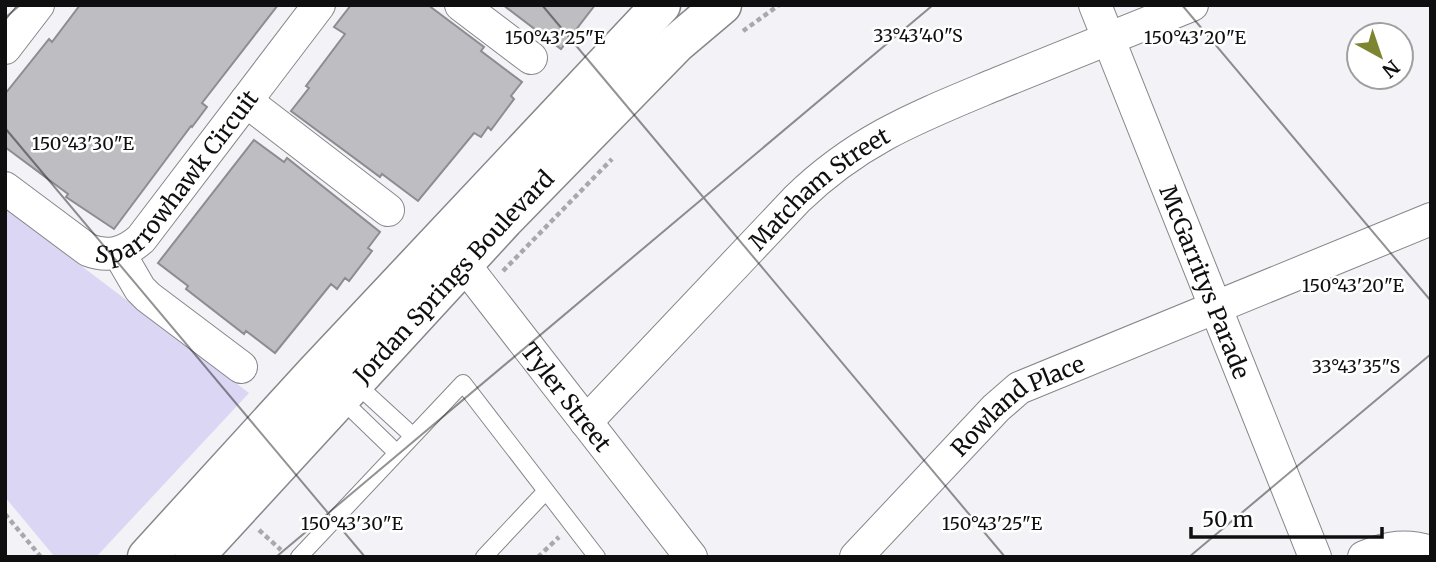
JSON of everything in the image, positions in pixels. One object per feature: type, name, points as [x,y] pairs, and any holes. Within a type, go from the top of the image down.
[{"type":"street","points":[[5,48],[38,5]]},
{"type":"street","name":"Sparrowhawk Circuit","points":[[5,188],[88,250],[103,255],[119,253],[134,246],[319,5]]},
{"type":"street","points":[[461,5],[531,58]]},
{"type":"street","name":"Jordan Springs Boulevard","points":[[467,260],[661,5]]},
{"type":"street","name":"McGarritys Parade","points":[[1095,5],[1315,557]]},
{"type":"street","name":"Matcham Street","points":[[586,422],[797,199],[845,157],[912,120],[1192,5]]},
{"type":"street","name":"Jordan Springs Boulevard","points":[[147,557],[337,376],[467,260],[677,43],[728,21]]},
{"type":"street","points":[[246,101],[388,209]]},
{"type":"street","name":"Rowland Place","points":[[856,557],[996,408],[1019,388],[1431,219]]},
{"type":"street","points":[[119,253],[140,289],[148,297],[241,368]]},
{"type":"street","name":"Tyler Street","points":[[467,260],[586,422],[691,557]]},
{"type":"street","name":"Jordan Springs Boulevard","points":[[194,557],[337,376]]},
{"type":"street","points":[[1364,557],[1392,547],[1405,546],[1431,552]]},
{"type":"lane","points":[[337,376],[413,436]]},
{"type":"lane","points":[[337,376],[397,453]]},
{"type":"lane","points":[[292,555],[397,453],[463,383],[597,557]]},
{"type":"lane","points":[[484,557],[545,492]]},
{"type":"path","points":[[728,21],[779,5]]},
{"type":"path","points":[[467,260],[511,266],[614,157]]},
{"type":"path","points":[[5,514],[41,557]]},
{"type":"path","points":[[261,531],[292,555]]},
{"type":"path","points":[[538,557],[563,534]]},
{"type":"shaded area","points":[[5,208],[249,393],[97,556],[54,556],[5,497]]},
{"type":"building","points":[[80,5],[278,5],[202,103],[207,107],[114,229],[66,197],[68,194],[5,147],[5,94],[49,39],[52,42]]},
{"type":"building","points":[[351,5],[428,5],[484,47],[481,51],[522,82],[511,96],[514,99],[491,130],[488,127],[481,137],[474,133],[418,201],[382,174],[380,177],[291,111],[345,34],[334,27]]},
{"type":"building","points":[[503,5],[595,5],[561,49]]},
{"type":"building","points":[[254,140],[284,162],[287,158],[380,232],[368,248],[372,251],[349,281],[345,278],[337,289],[331,284],[275,353],[246,331],[244,334],[186,289],[188,286],[158,263]]}]
